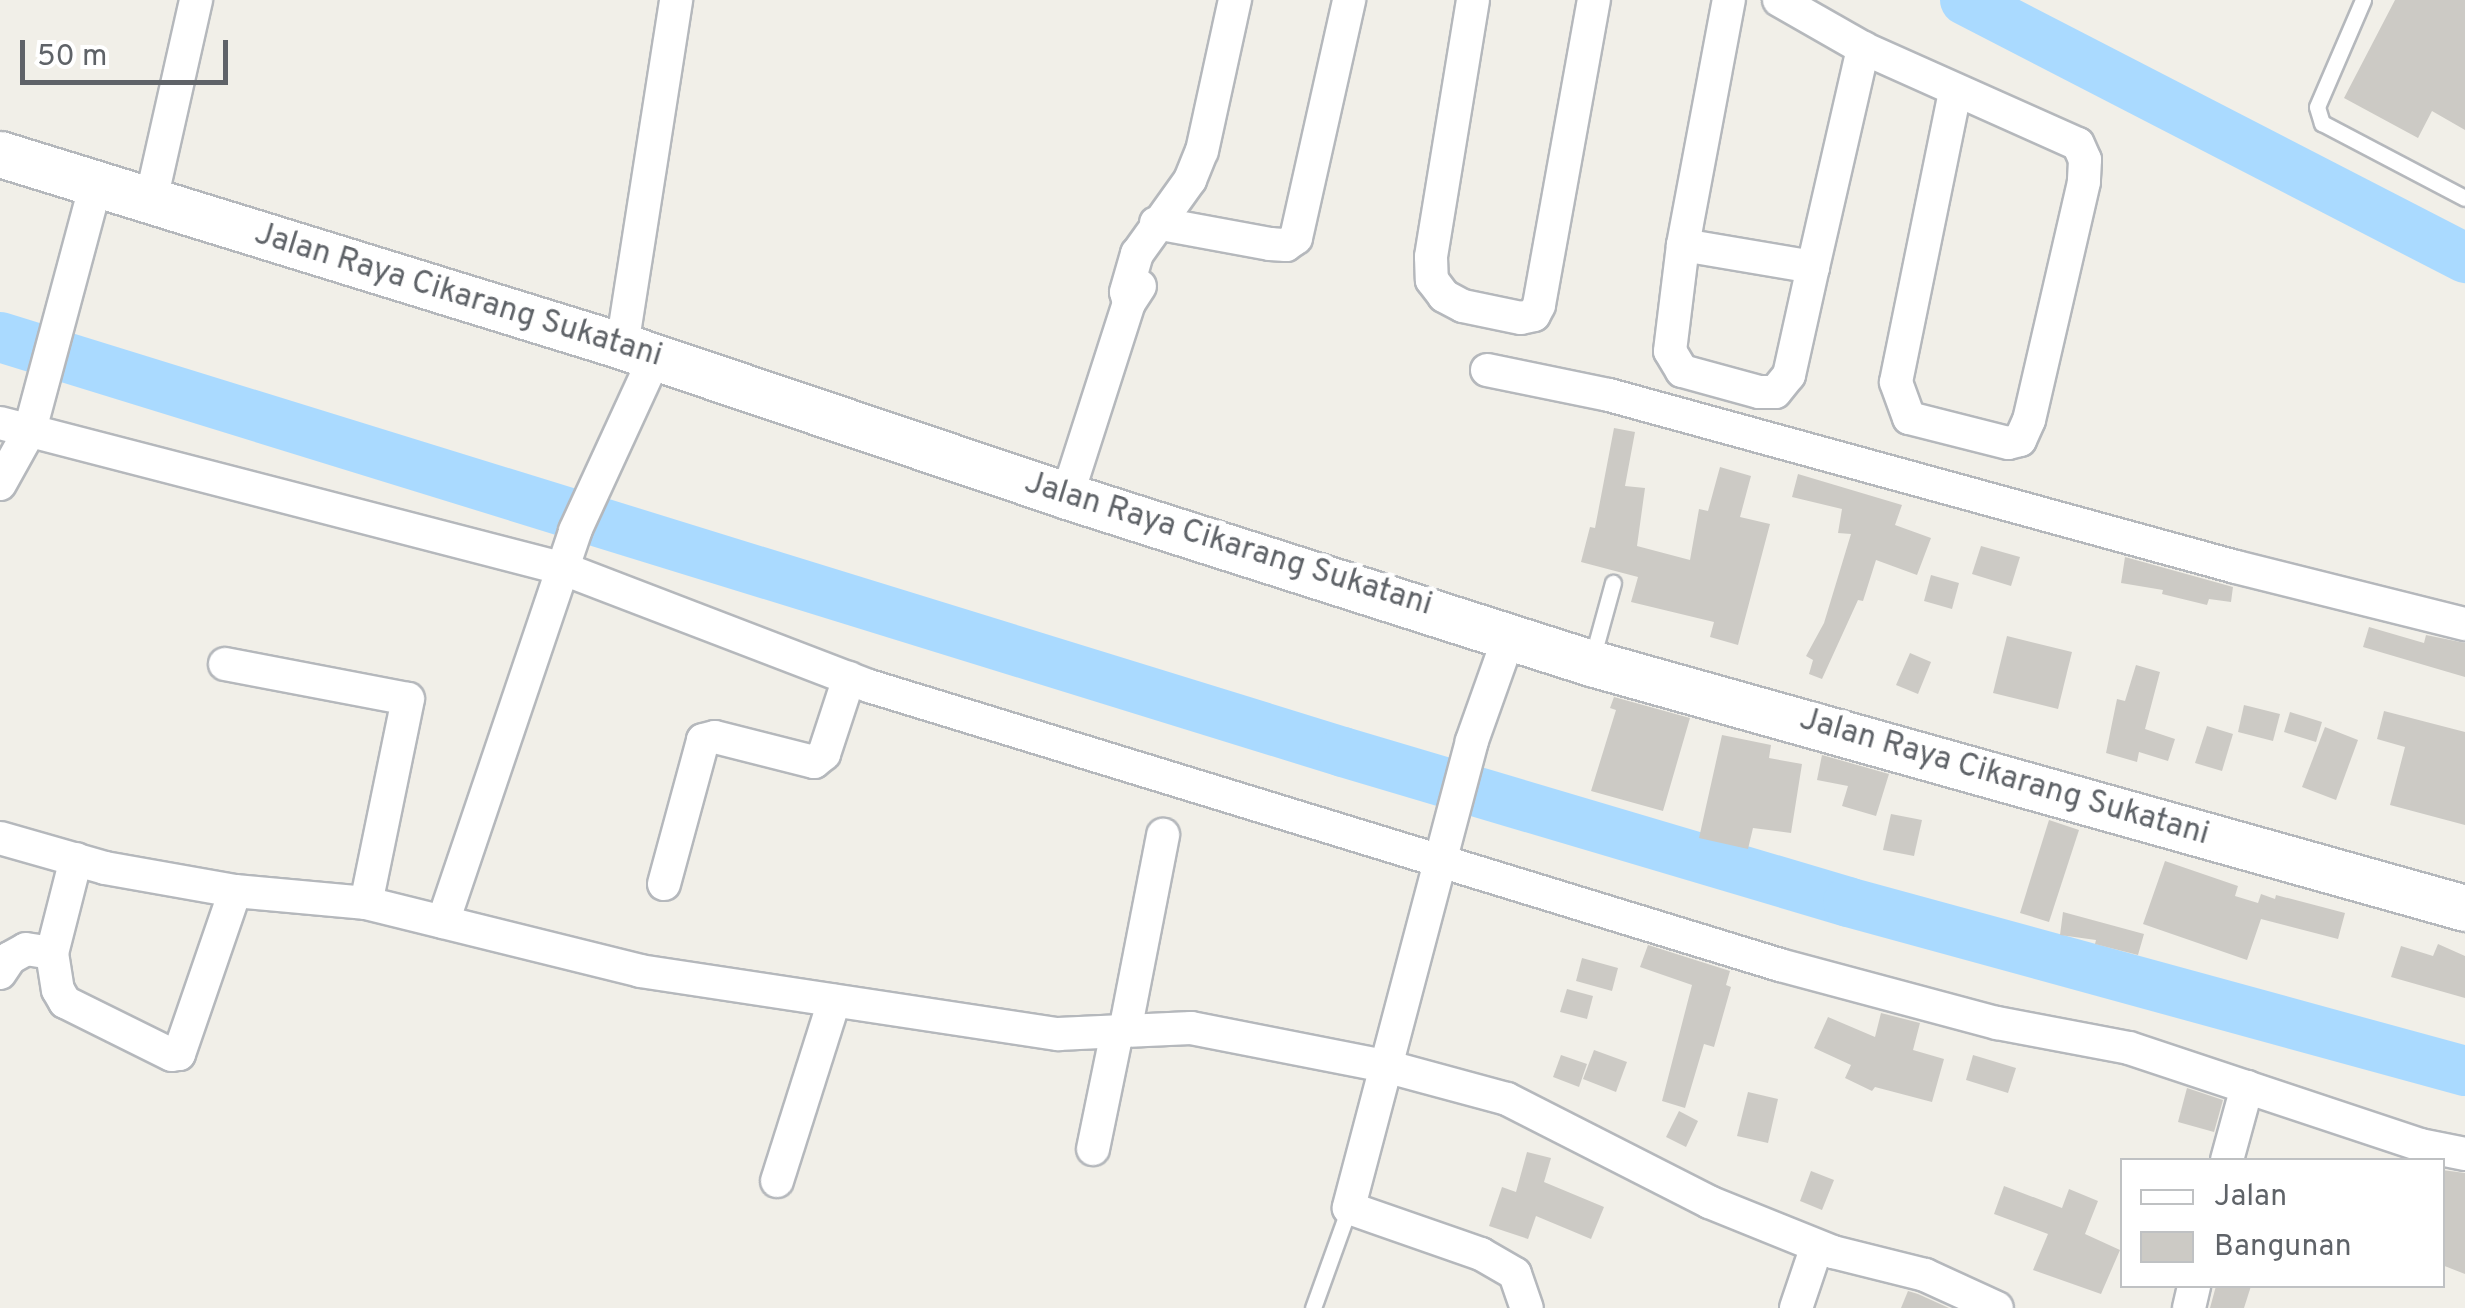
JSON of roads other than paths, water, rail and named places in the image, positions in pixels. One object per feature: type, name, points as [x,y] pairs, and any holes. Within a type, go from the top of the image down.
[{"type":"main road","name":"Jalan Raya Cikarang Sukatani","points":[[0,154],[638,351],[1068,496],[1591,663],[2465,908]]},
{"type":"street","points":[[152,200],[196,0]]},
{"type":"street","points":[[443,922],[576,531],[604,470],[638,351],[676,0]]},
{"type":"street","points":[[1068,496],[1129,303],[1126,292],[1130,273],[1151,233],[1190,180],[1202,152],[1235,0]]},
{"type":"street","points":[[1151,233],[1286,245],[1296,238],[1349,0]]},
{"type":"street","points":[[1473,0],[1431,257],[1432,280],[1444,296],[1463,306],[1521,318],[1534,315],[1539,305],[1594,0]]},
{"type":"street","points":[[1729,0],[1683,246],[1670,351],[1673,363],[1682,371],[1758,392],[1775,392],[1789,375],[1863,48]]},
{"type":"street","points":[[1779,0],[1863,48],[2078,144],[2085,160],[2029,420],[2020,440],[2008,443],[1909,418],[1896,382],[1955,92]]},
{"type":"street","points":[[0,484],[15,426],[40,390],[96,183]]},
{"type":"street","points":[[1683,246],[1813,266]]},
{"type":"street","points":[[1487,370],[1608,395],[2236,566],[2465,624]]},
{"type":"street","points":[[15,426],[564,569],[849,678],[1780,965],[1997,1023],[2130,1048],[2420,1145],[2465,1154]]},
{"type":"street","points":[[1510,634],[1472,741],[1349,1208],[1481,1254],[1515,1274],[1527,1308]]},
{"type":"street","points":[[225,664],[408,699],[366,903]]},
{"type":"street","points":[[664,884],[704,740],[714,737],[814,762],[824,754],[849,678]]},
{"type":"street","points":[[1093,1149],[1163,835]]},
{"type":"street","points":[[0,838],[76,860],[235,892],[366,903],[640,971],[1058,1034],[1191,1028],[1385,1066],[1507,1099],[1709,1202],[1817,1246],[1925,1275],[1997,1308]]},
{"type":"street","points":[[76,860],[52,953],[58,990],[65,1002],[148,1048],[179,1054],[235,892]]},
{"type":"street","points":[[0,973],[10,958],[26,949],[52,953]]},
{"type":"street","points":[[777,1181],[834,1000]]},
{"type":"street","points":[[2228,1158],[2247,1087]]},
{"type":"street","points":[[1796,1308],[1817,1246]]},
{"type":"lane","points":[[2363,0],[2317,107],[2322,122],[2370,152],[2465,198]]},
{"type":"lane","points":[[1591,663],[1613,583]]},
{"type":"lane","points":[[1313,1308],[1349,1208]]},
{"type":"waterway","points":[[1965,0],[2465,258]]},
{"type":"waterway","points":[[0,337],[1343,752],[1848,902],[2465,1071]]}]
